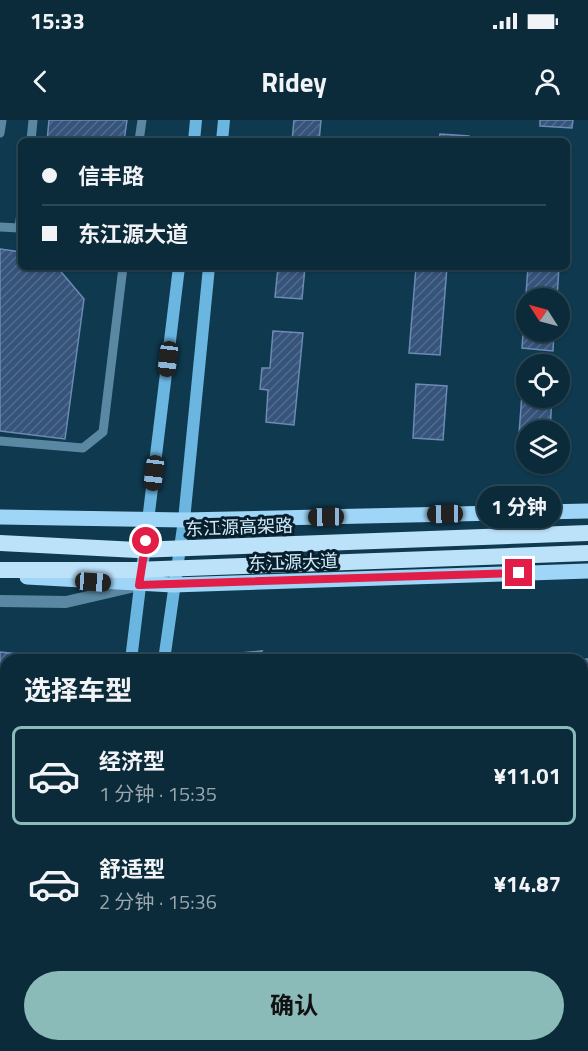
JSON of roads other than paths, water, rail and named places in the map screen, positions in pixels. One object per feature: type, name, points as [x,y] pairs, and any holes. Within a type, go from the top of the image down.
[{"type":"highway","name":"东江源高架路","points":[[0,543],[137,550],[588,533]]},
{"type":"highway","points":[[0,570],[134,570],[588,553]]},
{"type":"main road","points":[[194,138],[196,120]]},
{"type":"main road","points":[[222,138],[224,120]]},
{"type":"main road","points":[[131,654],[179,270]]},
{"type":"main road","points":[[166,654],[184,520],[209,270]]},
{"type":"main road","points":[[0,518],[184,520],[588,511]]},
{"type":"main road","name":"东江源大道","points":[[0,575],[139,585],[174,585],[588,571]]},
{"type":"street","points":[[0,601],[66,602],[139,585]]},
{"type":"lane","points":[[0,133],[2,120]]},
{"type":"lane","points":[[31,138],[33,120]]},
{"type":"lane","points":[[139,138],[141,120]]},
{"type":"lane","points":[[0,226],[18,228]]},
{"type":"lane","points":[[0,441],[83,448],[103,432],[123,270]]}]
